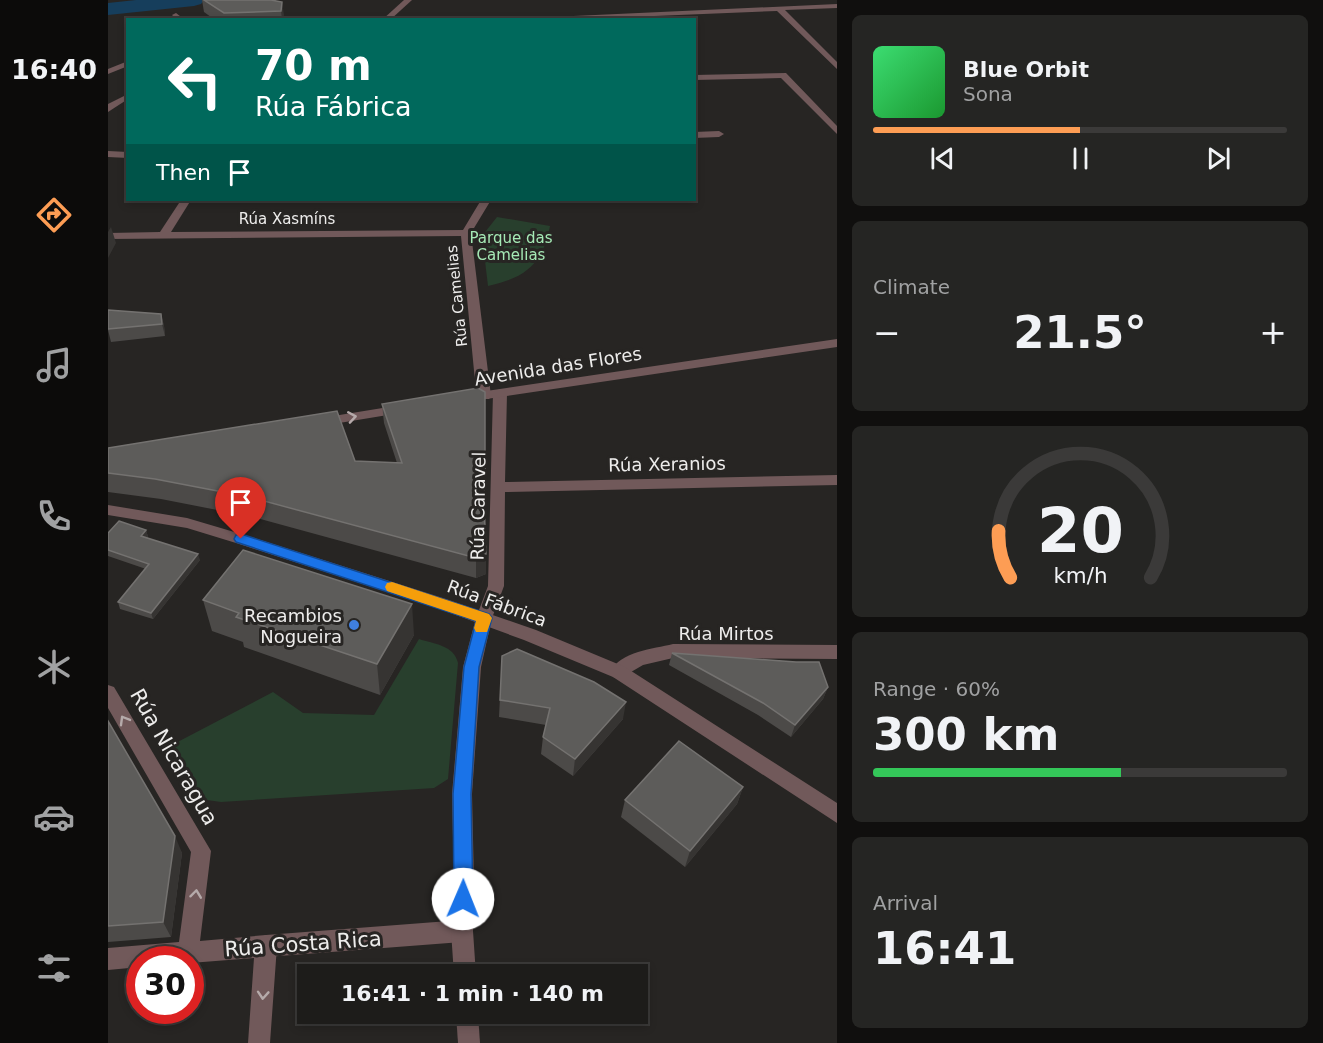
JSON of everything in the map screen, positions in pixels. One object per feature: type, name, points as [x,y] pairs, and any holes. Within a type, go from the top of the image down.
[{"type":"street","points":[[387,18],[408,0]]},
{"type":"street","points":[[766,0],[837,67]]},
{"type":"street","points":[[542,18],[776,9],[836,3]]},
{"type":"street","points":[[108,72],[126,64]]},
{"type":"street","points":[[696,78],[783,75],[837,131]]},
{"type":"street","points":[[108,110],[114,102],[126,97]]},
{"type":"street","points":[[696,135],[719,134]]},
{"type":"street","points":[[108,154],[126,155]]},
{"type":"street","points":[[164,235],[185,201]]},
{"type":"street","name":"Rúa Camelias","points":[[485,201],[466,233],[481,381],[492,394]]},
{"type":"street","name":"Rúa Xasmíns","points":[[108,236],[466,233]]},
{"type":"street","name":"Avenida das Flores","points":[[449,401],[664,367],[837,344]]},
{"type":"street","name":"Rúa Caravel","points":[[464,964],[462,931],[464,882],[462,794],[471,667],[484,618],[496,586],[498,487],[492,394]]},
{"type":"street","points":[[312,424],[415,407]]},
{"type":"street","name":"Rúa Xeranios","points":[[498,487],[837,480]]},
{"type":"street","name":"Rúa Fábrica","points":[[108,510],[187,523],[484,618],[619,672],[837,814]]},
{"type":"street","name":"Rúa Mirtos","points":[[619,672],[638,659],[673,651],[837,652]]},
{"type":"street","name":"Rúa Nicaragua","points":[[108,692],[201,850],[189,946]]},
{"type":"street","name":"Rúa Costa Rica","points":[[204,951],[462,931]]},
{"type":"street","points":[[259,1043],[266,946]]},
{"type":"street","name":"Rúa Costa Rica","points":[[108,959],[126,957]]},
{"type":"street","points":[[468,1024],[469,1043]]},
{"type":"green space","name":"Parque das Camelias","points":[[497,217],[550,226],[543,250],[530,267],[512,279],[488,286],[482,236]]},
{"type":"green space","points":[[419,639],[448,649],[456,657],[458,663],[448,779],[434,788],[221,802],[207,800],[199,794],[168,747],[273,692],[303,713],[374,715]]},
{"type":"building","points":[[204,0],[282,2],[281,11],[224,13]]},
{"type":"building","points":[[108,310],[161,314],[162,324],[108,329]]},
{"type":"building","points":[[478,388],[485,392],[485,474],[483,474],[486,554],[476,558],[249,497],[155,479],[108,473],[108,448],[337,411],[355,461],[402,463],[382,404]]},
{"type":"building","points":[[119,521],[146,530],[141,536],[198,554],[151,613],[118,602],[149,564],[108,550],[108,533]]},
{"type":"building","points":[[243,550],[412,604],[377,664],[236,617],[239,613],[203,600]]},
{"type":"building","points":[[517,649],[594,682],[626,702],[575,759],[543,737],[550,708],[500,700],[502,656]]},
{"type":"building","points":[[672,653],[819,662],[828,687],[795,725],[763,703]]},
{"type":"building","points":[[108,721],[175,836],[163,922],[108,926]]},
{"type":"building","points":[[679,741],[743,787],[690,851],[625,800]]},
{"type":"waterway","points":[[108,9],[194,0]]},
{"type":"slow traffic","points":[[392,587],[484,618],[481,628]]},
{"type":"place","name":"Recambios Nogueira","points":[[354,625]]},
{"type":"route","points":[[241,539],[484,618],[471,667],[462,794],[463,899]]}]
